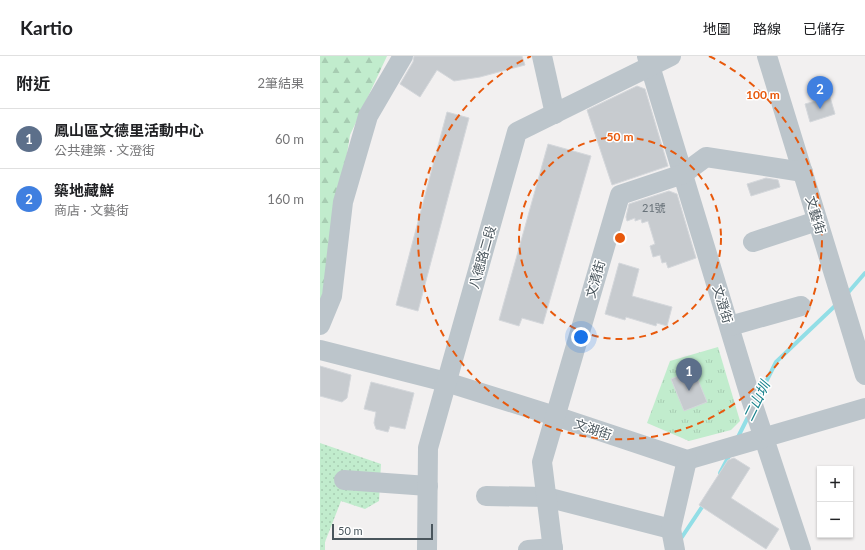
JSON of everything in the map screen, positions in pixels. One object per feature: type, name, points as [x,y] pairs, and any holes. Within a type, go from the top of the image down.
[{"type":"street","points":[[320,325],[332,296],[343,202],[368,116],[403,56]]},
{"type":"street","points":[[542,56],[555,114]]},
{"type":"street","name":"八德路二段","points":[[428,550],[428,448],[517,132],[555,114],[649,61],[671,56]]},
{"type":"street","name":"文藝街","points":[[767,56],[865,374]]},
{"type":"street","name":"文澄街","points":[[649,61],[754,406],[801,550]]},
{"type":"street","name":"文清街","points":[[553,549],[542,462],[620,195],[683,174],[706,157],[803,172]]},
{"type":"street","points":[[752,242],[817,221]]},
{"type":"street","points":[[730,326],[801,306]]},
{"type":"street","name":"文湖街","points":[[320,350],[446,382],[555,416],[687,460]]},
{"type":"street","points":[[486,496],[546,498],[673,540],[687,460],[865,408]]},
{"type":"street","points":[[344,480],[428,486]]},
{"type":"street","points":[[528,550],[553,549]]},
{"type":"green space","points":[[320,56],[387,56],[350,135],[324,296],[320,309]]},
{"type":"green space","points":[[718,347],[740,421],[731,430],[689,441],[647,423],[670,361]]},
{"type":"green space","points":[[320,443],[381,464],[379,501],[365,509],[341,501],[325,542],[325,550],[320,550]]},
{"type":"building","points":[[414,56],[522,56],[525,65],[480,77],[454,81],[437,70],[420,97],[400,84],[413,62]]},
{"type":"building","points":[[637,86],[645,89],[668,166],[612,185],[587,110]]},
{"type":"building","points":[[830,97],[835,114],[810,122],[805,104]]},
{"type":"building","points":[[447,112],[469,118],[418,311],[396,305]]},
{"type":"building","points":[[548,144],[591,156],[543,324],[522,318],[519,326],[499,320]]},
{"type":"building","points":[[766,178],[778,180],[780,187],[751,196],[747,184]]},
{"type":"building","points":[[669,191],[677,194],[696,258],[668,268],[666,262],[662,263],[660,255],[653,257],[650,246],[655,244],[648,221],[642,223],[641,219],[635,221],[635,218],[627,221],[626,217],[629,204]]},
{"type":"building","points":[[619,263],[639,269],[632,296],[672,307],[667,326],[657,323],[656,326],[626,317],[625,320],[605,314]]},
{"type":"building","points":[[320,366],[351,375],[347,398],[342,402],[320,396]]},
{"type":"building","points":[[694,370],[707,402],[684,411],[671,379]]},
{"type":"building","points":[[371,382],[414,393],[405,429],[390,426],[388,432],[376,429],[374,423],[376,412],[364,409]]},
{"type":"building","points":[[734,458],[750,468],[731,498],[779,529],[766,549],[699,505],[728,460]]},
{"type":"waterway","name":"二山圳","points":[[846,295],[865,273]]},
{"type":"waterway","name":"二山圳","points":[[758,398],[776,362],[837,304]]},
{"type":"waterway","name":"二山圳","points":[[737,439],[749,415]]},
{"type":"waterway","name":"二山圳","points":[[720,473],[730,454]]},
{"type":"waterway","name":"二山圳","points":[[680,540],[704,504]]},
{"type":"place","name":"築地藏鮮","points":[[820,109]]},
{"type":"place","name":"鳳山區文德里活動中心","points":[[689,391]]}]
